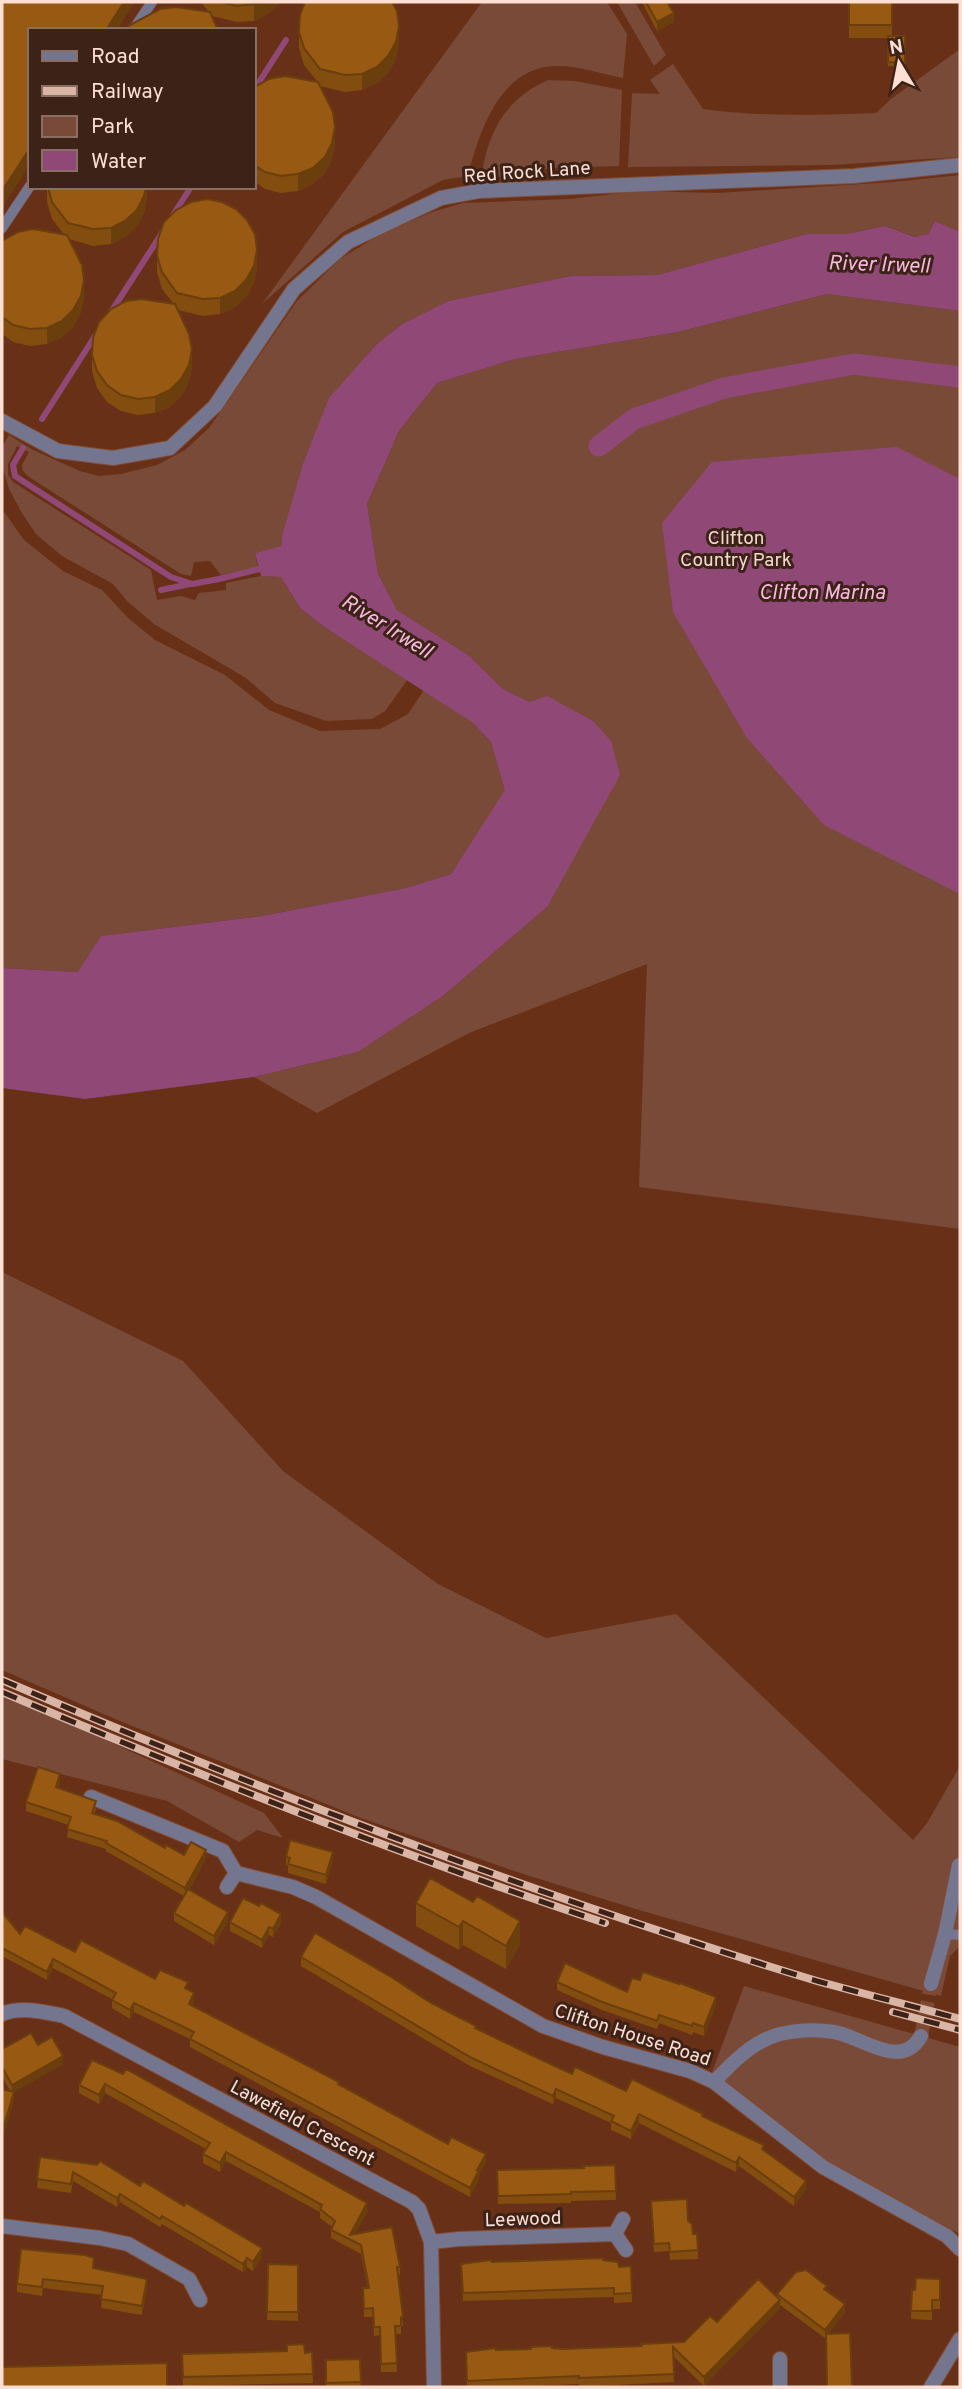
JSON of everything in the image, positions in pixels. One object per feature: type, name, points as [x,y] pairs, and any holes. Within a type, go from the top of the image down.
[{"type":"street","name":"Red Rock Lane","points":[[2,421],[58,451],[113,458],[170,448],[215,406],[294,289],[348,242],[441,198],[479,191],[854,176],[960,165]]},
{"type":"street","points":[[91,1797],[223,1851],[236,1873],[227,1887]]},
{"type":"street","points":[[931,1984],[953,1935],[959,1865]]},
{"type":"street","name":"Clifton House Road","points":[[236,1873],[316,1897],[543,2026],[603,2047],[690,2071],[715,2082],[823,2167],[947,2236],[960,2249]]},
{"type":"street","name":"Lawefield Crescent","points":[[2,2014],[12,2010],[39,2011],[64,2016],[412,2202],[419,2209],[432,2242],[434,2387]]},
{"type":"street","points":[[715,2082],[753,2046],[778,2035],[807,2030],[832,2031],[893,2053],[906,2051],[916,2045],[921,2036]]},
{"type":"street","points":[[623,2219],[615,2234],[626,2250]]},
{"type":"street","points":[[2,2226],[128,2244],[189,2279],[200,2300]]},
{"type":"street","name":"Leewood","points":[[432,2242],[615,2234]]},
{"type":"street","points":[[931,2387],[960,2339]]},
{"type":"street","points":[[780,2359],[780,2387]]},
{"type":"lane","points":[[134,28],[152,2]]},
{"type":"lane","points":[[2,228],[28,189]]},
{"type":"green space","points":[[482,2],[607,2],[627,34],[623,78],[566,66],[538,69],[521,76],[507,89],[486,121],[468,176],[443,180],[343,232],[262,304]]},
{"type":"green space","points":[[617,2],[635,2],[666,55],[654,66]]},
{"type":"green space","points":[[960,49],[960,157],[831,165],[628,167],[632,93],[660,94],[650,80],[673,64],[703,109],[811,115],[876,113]]},
{"type":"green space","points":[[548,80],[575,81],[622,90],[619,166],[551,168],[494,178],[482,174],[489,144],[502,118],[521,96]]},
{"type":"green space","points":[[960,175],[960,232],[935,221],[928,234],[916,237],[885,226],[846,234],[807,234],[657,275],[571,276],[448,301],[402,324],[377,344],[357,368],[282,536],[282,547],[255,553],[258,567],[221,575],[210,561],[194,562],[191,576],[181,574],[29,477],[23,471],[22,465],[29,452],[17,446],[8,464],[8,475],[13,482],[151,570],[157,600],[181,596],[195,600],[199,593],[226,590],[226,583],[261,576],[281,577],[300,608],[323,626],[408,679],[385,711],[372,719],[326,721],[275,703],[246,678],[154,624],[127,601],[113,584],[62,556],[36,534],[9,489],[2,466],[2,447],[9,435],[33,450],[80,471],[99,476],[121,474],[157,465],[185,450],[209,428],[297,301],[340,259],[381,234],[432,212],[463,203],[570,199],[640,191],[718,193]]},
{"type":"green space","name":"Clifton Country Park","points":[[827,294],[960,311],[960,1229],[639,1187],[647,964],[469,1033],[317,1113],[254,1077],[358,1052],[443,996],[547,907],[530,702],[503,689],[468,655],[397,610],[378,574],[367,504],[399,431],[437,383],[515,359],[678,332]]},
{"type":"green space","points":[[2,509],[24,540],[63,571],[102,590],[128,618],[155,640],[225,675],[269,710],[320,731],[380,729],[408,714],[424,690],[473,723],[491,742],[506,790],[451,874],[406,888],[262,916],[101,936],[79,972],[2,968]]},
{"type":"green space","points":[[2,1272],[183,1361],[283,1471],[438,1584],[546,1638],[676,1614],[913,1840],[927,1823],[960,1766],[960,1946],[950,1956],[941,1996],[639,1910],[517,1872],[361,1818],[120,1721],[2,1670]]},
{"type":"green space","points":[[2,1692],[264,1813],[283,1838],[257,1830],[239,1842],[167,1801],[2,1759]]},
{"type":"green space","points":[[744,1986],[960,2047],[960,2234],[818,2158],[711,2075]]},
{"type":"water","name":"River Irwell","points":[[935,221],[960,232],[960,311],[827,294],[678,332],[515,359],[437,383],[399,431],[367,504],[378,574],[397,610],[468,655],[503,689],[530,702],[547,696],[593,721],[611,741],[620,775],[547,907],[443,996],[358,1052],[254,1077],[85,1099],[2,1088],[2,968],[78,972],[101,936],[262,916],[406,888],[451,874],[505,790],[491,742],[473,723],[323,626],[300,608],[281,577],[261,576],[255,553],[282,546],[282,536],[303,464],[329,398],[377,344],[402,324],[448,301],[571,276],[657,275],[807,234],[846,234],[885,226],[915,237],[928,234]]},
{"type":"water","name":"Clifton Marina","points":[[897,447],[960,479],[960,894],[824,825],[747,738],[673,612],[662,523],[712,462]]},
{"type":"building","points":[[2,2],[124,2],[107,28],[28,28],[28,151],[2,191]]},
{"type":"building","points":[[220,2],[259,2],[237,6]]},
{"type":"building","points":[[305,2],[392,2],[397,11],[399,26],[396,42],[388,56],[377,67],[362,74],[345,75],[320,69],[304,48],[299,32],[300,15]]},
{"type":"building","points":[[646,2],[667,2],[674,13],[657,22]]},
{"type":"building","points":[[849,2],[892,2],[892,25],[849,25]]},
{"type":"building","points":[[176,7],[210,12],[217,28],[128,28],[160,9]]},
{"type":"building","points":[[888,36],[905,36],[905,63],[888,62]]},
{"type":"building","points":[[285,76],[318,82],[333,112],[335,127],[332,143],[325,157],[313,168],[298,174],[281,176],[256,166],[256,86],[269,79]]},
{"type":"building","points":[[49,189],[146,189],[137,210],[125,221],[111,228],[93,229],[68,223],[52,202]]},
{"type":"building","points":[[207,199],[236,209],[247,220],[255,234],[257,250],[254,266],[246,280],[235,291],[220,298],[203,299],[177,293],[162,272],[157,256],[158,239],[164,222],[176,210],[191,202]]},
{"type":"building","points":[[33,229],[67,235],[82,265],[84,280],[81,296],[73,310],[62,321],[47,328],[30,329],[13,325],[2,317],[2,241],[18,232]]},
{"type":"building","points":[[141,299],[175,304],[189,334],[192,350],[189,365],[181,379],[170,390],[155,397],[138,399],[121,395],[107,385],[97,371],[92,355],[93,338],[99,322],[111,309],[126,301]]},
{"type":"building","points":[[38,1767],[60,1774],[56,1787],[96,1801],[92,1813],[117,1821],[165,1848],[166,1845],[184,1855],[191,1842],[206,1850],[185,1888],[106,1843],[107,1841],[67,1829],[71,1817],[26,1802]]},
{"type":"building","points":[[290,1840],[333,1852],[326,1875],[288,1864],[290,1858],[286,1857]]},
{"type":"building","points":[[430,1878],[473,1902],[477,1896],[520,1921],[506,1946],[463,1921],[459,1927],[416,1903]]},
{"type":"building","points":[[188,1889],[228,1912],[214,1936],[174,1913]]},
{"type":"building","points":[[243,1898],[259,1906],[261,1903],[281,1914],[273,1929],[269,1927],[262,1940],[230,1922]]},
{"type":"building","points":[[2,1912],[20,1934],[25,1926],[75,1952],[81,1940],[155,1979],[160,1970],[188,1982],[185,1988],[194,1993],[189,2004],[339,2082],[338,2084],[448,2144],[451,2137],[486,2154],[470,2188],[190,2039],[194,2032],[134,2003],[130,2010],[112,2000],[116,1993],[53,1959],[47,1972],[2,1948]]},
{"type":"building","points":[[315,1933],[431,2003],[476,2026],[475,2028],[529,2054],[572,2074],[575,2067],[626,2091],[632,2079],[703,2114],[702,2116],[764,2145],[762,2149],[806,2181],[794,2197],[739,2157],[736,2163],[639,2114],[631,2131],[611,2121],[614,2116],[556,2089],[553,2096],[470,2057],[301,1957]]},
{"type":"building","points":[[565,1963],[627,1992],[632,1978],[640,1980],[643,1972],[716,1997],[704,2027],[693,2023],[692,2026],[659,2015],[657,2021],[602,2002],[557,1982]]},
{"type":"building","points":[[31,2033],[38,2045],[52,2037],[63,2056],[12,2085],[2,2067],[2,2049]]},
{"type":"building","points":[[92,2060],[123,2074],[126,2069],[367,2203],[350,2235],[392,2227],[400,2267],[397,2267],[403,2317],[401,2326],[395,2326],[397,2363],[381,2364],[380,2327],[374,2327],[373,2308],[364,2309],[363,2288],[369,2288],[361,2245],[331,2230],[335,2221],[320,2209],[322,2205],[226,2152],[220,2163],[203,2154],[210,2143],[105,2084],[99,2095],[79,2085]]},
{"type":"building","points":[[2,2089],[14,2092],[2,2132]]},
{"type":"building","points":[[40,2157],[97,2165],[100,2161],[140,2186],[143,2181],[184,2206],[186,2203],[262,2248],[253,2262],[247,2258],[243,2264],[162,2216],[160,2219],[120,2194],[117,2198],[73,2172],[71,2184],[37,2179]]},
{"type":"building","points":[[615,2165],[616,2191],[498,2196],[497,2170]]},
{"type":"building","points":[[687,2199],[688,2221],[692,2224],[693,2234],[697,2234],[698,2250],[670,2252],[669,2243],[654,2244],[651,2201]]},
{"type":"building","points":[[21,2249],[85,2255],[94,2258],[93,2268],[147,2279],[142,2306],[101,2299],[103,2286],[43,2279],[42,2287],[17,2284]]},
{"type":"building","points":[[603,2258],[618,2262],[619,2267],[631,2266],[632,2293],[614,2294],[614,2288],[463,2293],[461,2264],[491,2260]]},
{"type":"building","points":[[268,2264],[298,2265],[298,2312],[267,2312]]},
{"type":"building","points":[[806,2270],[827,2286],[824,2289],[845,2304],[825,2330],[777,2294],[796,2272]]},
{"type":"building","points":[[916,2278],[940,2279],[940,2300],[932,2300],[932,2311],[911,2311],[912,2290],[915,2290]]},
{"type":"building","points":[[758,2279],[780,2300],[704,2377],[673,2347],[674,2374],[467,2381],[466,2352],[496,2348],[531,2349],[552,2346],[562,2349],[684,2342],[710,2316],[717,2322]]},
{"type":"building","points":[[850,2333],[852,2387],[827,2387],[826,2334]]},
{"type":"building","points":[[304,2344],[305,2353],[312,2352],[313,2374],[183,2377],[182,2354],[287,2351],[287,2345]]},
{"type":"building","points":[[360,2359],[361,2382],[326,2383],[326,2360]]},
{"type":"building","points":[[167,2363],[167,2387],[2,2387],[2,2367]]},
{"type":"waterway","points":[[256,87],[286,40]]},
{"type":"waterway","points":[[173,215],[190,189]]},
{"type":"waterway","points":[[111,312],[162,233]]},
{"type":"waterway","points":[[42,419],[95,336]]},
{"type":"waterway","points":[[599,446],[634,419],[724,388],[854,364],[960,377]]},
{"type":"waterway","points":[[23,448],[13,465],[15,476],[171,577],[192,584],[264,568]]},
{"type":"waterway","points":[[161,590],[190,584]]},
{"type":"tunnel","points":[[921,2036],[931,1984]]},
{"type":"railway","points":[[2,1680],[146,1740],[437,1854],[759,1963],[960,2019]]},
{"type":"railway","points":[[2,1692],[301,1814],[605,1923]]},
{"type":"railway","points":[[893,2012],[960,2030]]}]
